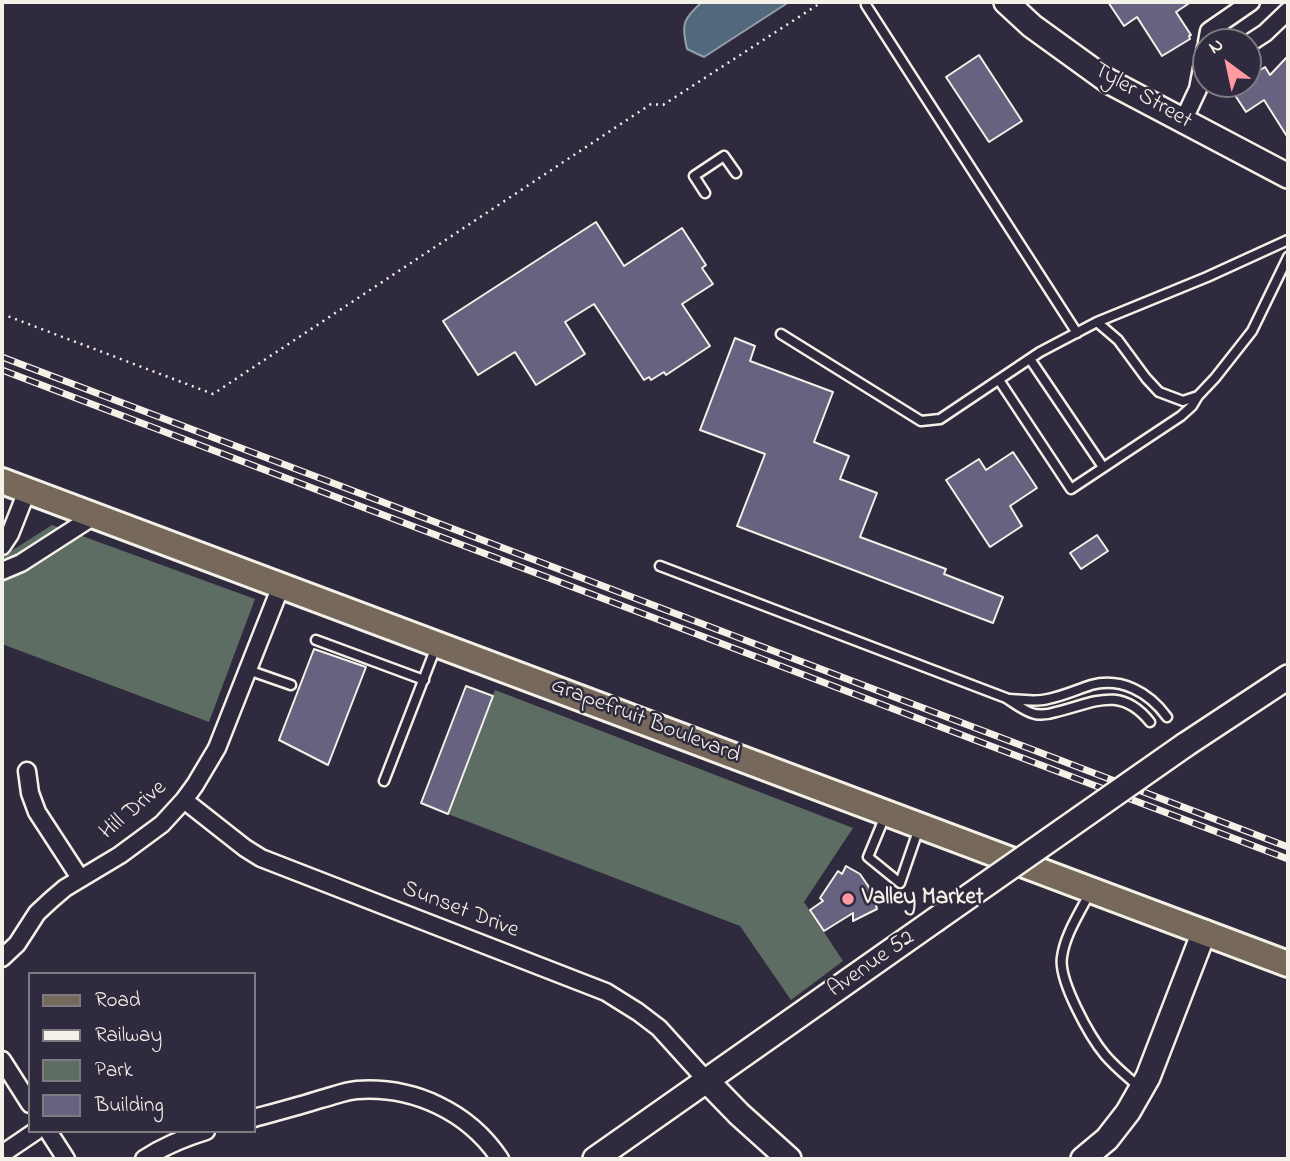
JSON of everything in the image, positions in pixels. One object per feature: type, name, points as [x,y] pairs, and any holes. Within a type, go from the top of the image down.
[{"type":"main road","name":"Tyler Street","points":[[1006,2],[1032,26],[1108,81],[1288,176]]},
{"type":"main road","name":"Grapefruit Boulevard","points":[[2,481],[1288,964]]},
{"type":"main road","name":"Avenue 52","points":[[596,1159],[935,920],[1288,677]]},
{"type":"main road","points":[[1083,1159],[1107,1139],[1128,1112],[1148,1077],[1204,932]]},
{"type":"main road","points":[[707,1081],[789,1159]]},
{"type":"street","points":[[1215,28],[1251,2]]},
{"type":"street","points":[[1262,35],[1288,11]]},
{"type":"street","points":[[1183,121],[1194,98]]},
{"type":"street","points":[[2,546],[10,534],[27,491]]},
{"type":"street","points":[[2,571],[21,563],[94,516]]},
{"type":"street","name":"Hill Drive","points":[[2,958],[17,944],[37,913],[65,888],[138,842],[162,824],[184,800],[217,748],[281,586]]},
{"type":"street","points":[[27,771],[30,793],[37,812],[80,878]]},
{"type":"street","name":"Sunset Drive","points":[[184,800],[245,848],[269,862],[606,992],[659,1028],[707,1081]]},
{"type":"street","points":[[2,1060],[28,1101]]},
{"type":"street","points":[[256,1117],[355,1090],[382,1090],[426,1099],[443,1107],[478,1133],[500,1159]]},
{"type":"street","points":[[2,1154],[33,1133]]},
{"type":"street","points":[[49,1133],[66,1159]]},
{"type":"street","points":[[144,1159],[166,1145],[199,1133]]},
{"type":"lane","points":[[866,5],[1076,333]]},
{"type":"lane","points":[[705,193],[694,176],[724,156],[736,173]]},
{"type":"lane","points":[[781,334],[921,421],[940,419],[1030,359],[1097,322],[1288,240]]},
{"type":"lane","points":[[999,380],[1071,489],[1192,406],[1252,331],[1288,257]]},
{"type":"lane","points":[[1097,322],[1118,340],[1159,392],[1183,401],[1198,396]]},
{"type":"lane","points":[[1030,359],[1103,467]]},
{"type":"lane","points":[[660,566],[1006,698],[1034,714],[1048,714],[1096,700],[1111,700],[1126,702],[1140,710],[1150,722]]},
{"type":"lane","points":[[316,640],[424,680]]},
{"type":"lane","points":[[384,781],[437,644]]},
{"type":"lane","points":[[248,670],[291,685]]},
{"type":"lane","points":[[1006,698],[1046,700],[1093,685],[1113,683],[1133,687],[1151,698],[1167,717]]},
{"type":"lane","points":[[1093,685],[1096,700]]},
{"type":"lane","points":[[887,813],[868,857],[900,883],[920,825]]},
{"type":"lane","points":[[1092,890],[1065,943],[1061,961],[1067,984],[1088,1031],[1106,1056],[1141,1089]]},
{"type":"path","points":[[2,314],[213,394],[651,104],[663,105],[822,2]]},
{"type":"green space","points":[[52,525],[255,599],[209,722],[2,644],[2,557]]},
{"type":"green space","points":[[495,690],[853,828],[804,902],[843,961],[791,1000],[740,926],[448,814]]},
{"type":"water","points":[[702,2],[789,2],[704,57],[687,49],[684,34],[687,18]]},
{"type":"building","points":[[1108,2],[1191,2],[1176,12],[1191,35],[1190,39],[1162,56],[1137,17],[1124,26]]},
{"type":"building","points":[[979,55],[1022,121],[989,142],[946,77]]},
{"type":"building","points":[[1288,56],[1288,138],[1264,100],[1246,112],[1237,98],[1262,98],[1262,69],[1265,67],[1270,75]]},
{"type":"building","points":[[596,222],[624,266],[682,228],[706,265],[702,268],[713,284],[682,304],[710,346],[666,375],[664,372],[651,380],[649,377],[644,380],[594,304],[565,322],[585,354],[536,385],[515,352],[478,375],[443,321]]},
{"type":"building","points":[[735,338],[755,346],[750,361],[833,392],[814,442],[849,456],[840,479],[877,493],[860,537],[946,569],[944,574],[1003,597],[993,623],[737,526],[765,454],[700,430]]},
{"type":"building","points":[[1013,452],[1037,488],[1010,506],[1022,526],[990,547],[946,480],[979,459],[986,470]]},
{"type":"building","points":[[1097,535],[1108,551],[1081,569],[1070,553]]},
{"type":"building","points":[[314,649],[366,667],[328,765],[279,740]]},
{"type":"building","points":[[466,686],[493,696],[448,814],[421,803]]},
{"type":"building","name":"Valley Market","points":[[846,866],[860,874],[873,893],[877,909],[853,921],[853,913],[824,931],[810,910],[823,901],[820,898],[838,871],[842,874]]},
{"type":"railway","points":[[2,357],[1288,847]]},
{"type":"railway","points":[[2,370],[1288,859]]},
{"type":"place","name":"Valley Market","points":[[848,899]]}]
